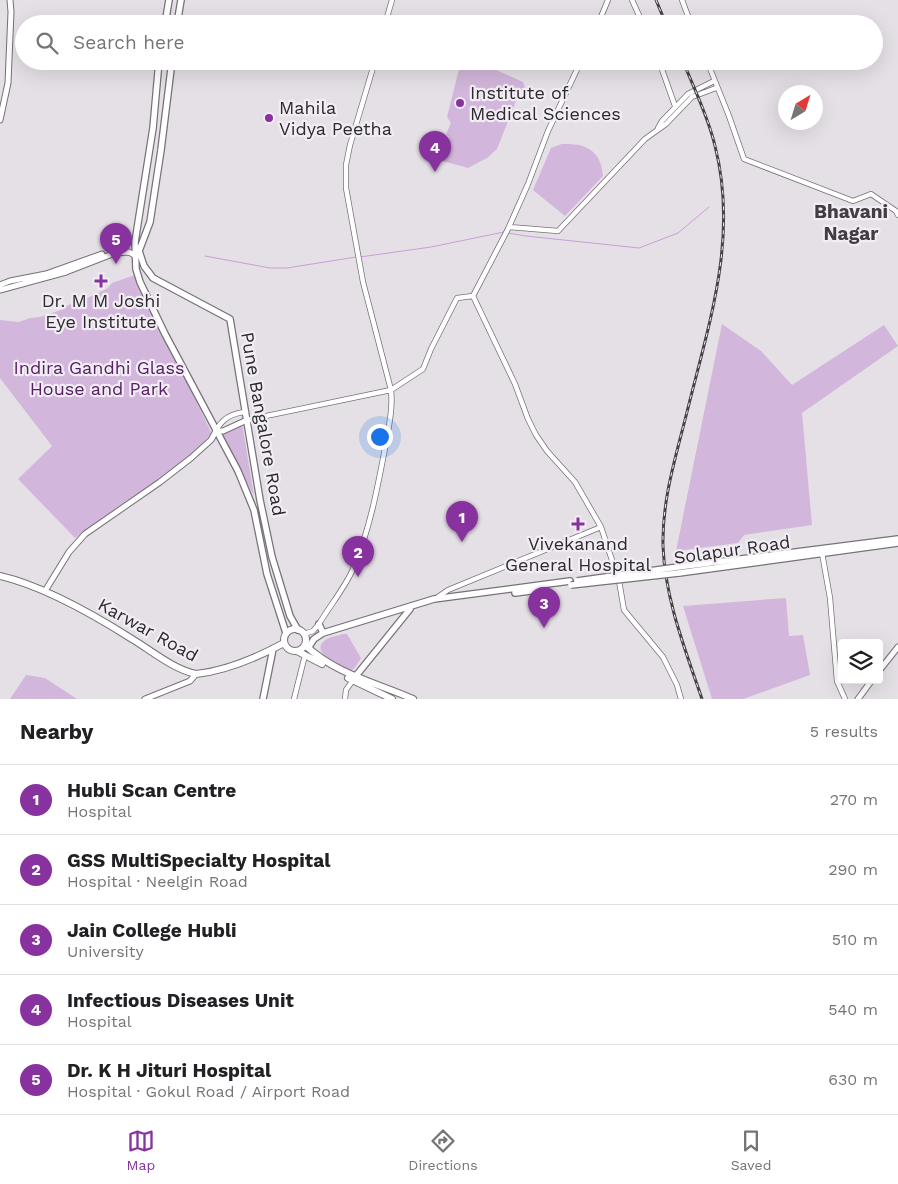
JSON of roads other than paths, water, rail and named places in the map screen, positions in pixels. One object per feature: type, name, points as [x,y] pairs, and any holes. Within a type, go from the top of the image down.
[{"type":"highway","name":"Karwar Road","points":[[0,576],[46,591],[118,630],[189,673],[196,674],[242,662],[284,643]]},
{"type":"highway","points":[[392,699],[354,678],[318,658],[307,646],[306,638],[301,632],[292,630],[286,633],[284,643],[289,650],[297,651],[354,678],[413,699]]},
{"type":"highway","points":[[297,651],[307,646]]},
{"type":"main road","points":[[0,120],[8,83],[10,0]]},
{"type":"main road","points":[[166,15],[169,0]]},
{"type":"main road","points":[[178,15],[181,0]]},
{"type":"main road","points":[[153,278],[144,266],[137,250],[158,70]]},
{"type":"main road","points":[[137,250],[150,222],[171,70]]},
{"type":"main road","points":[[0,290],[57,275],[131,247],[137,250]]},
{"type":"main road","points":[[0,285],[10,281],[46,274],[122,250],[129,252],[137,250]]},
{"type":"main road","name":"Pune Bangalore Road","points":[[137,250],[136,269],[140,282],[165,334],[238,471],[254,510],[267,574],[286,633]]},
{"type":"main road","points":[[140,282],[149,277],[153,278]]},
{"type":"main road","name":"Pune Bangalore Road","points":[[153,278],[230,319],[260,500],[272,557],[290,616],[301,632]]},
{"type":"main road","points":[[46,591],[66,556],[85,534],[191,458],[211,440],[216,431],[223,431],[246,420]]},
{"type":"main road","name":"Solapur Road","points":[[570,583],[821,551],[898,539]]},
{"type":"main road","name":"Solapur Road","points":[[821,551],[898,543]]},
{"type":"main road","points":[[307,646],[323,632],[435,599],[570,583]]},
{"type":"main road","points":[[429,602],[435,603],[570,583]]},
{"type":"main road","points":[[354,678],[411,607]]},
{"type":"main road","points":[[392,613],[399,614],[400,620]]},
{"type":"main road","points":[[319,624],[323,632]]},
{"type":"main road","points":[[883,666],[898,647]]},
{"type":"main road","points":[[263,699],[274,649]]},
{"type":"main road","points":[[146,699],[190,681],[196,674]]},
{"type":"main road","points":[[858,699],[869,684]]},
{"type":"street","points":[[388,15],[392,0]]},
{"type":"street","points":[[602,15],[608,0]]},
{"type":"street","points":[[632,0],[639,15]]},
{"type":"street","points":[[682,0],[688,15]]},
{"type":"street","points":[[301,632],[313,631],[319,624],[352,571],[368,526],[383,460],[391,413],[391,390],[372,318],[347,200],[346,164],[372,70]]},
{"type":"street","points":[[473,296],[505,235],[528,184],[548,130],[577,70]]},
{"type":"street","points":[[662,70],[675,106]]},
{"type":"street","points":[[709,70],[729,116],[744,159],[853,201],[871,194],[897,212]]},
{"type":"street","points":[[657,129],[675,106],[688,94],[714,82]]},
{"type":"street","points":[[508,228],[558,231],[645,139],[666,124],[692,97],[716,88]]},
{"type":"street","points":[[246,420],[391,390],[423,369],[457,298],[473,296]]},
{"type":"street","points":[[473,296],[515,384],[536,435],[547,451],[575,482],[601,527],[618,577],[624,610],[663,658],[677,685],[681,699]]},
{"type":"street","points":[[216,431],[220,422],[237,413],[246,412]]},
{"type":"street","points":[[435,599],[448,590],[601,527]]},
{"type":"street","points":[[821,551],[830,598],[837,681],[845,699]]},
{"type":"street","points":[[294,699],[302,659],[305,655]]},
{"type":"street","points":[[345,699],[346,690],[354,678]]},
{"type":"waterway","points":[[508,233],[639,248],[678,233],[709,207]]},
{"type":"waterway","points":[[360,257],[431,247],[504,232]]},
{"type":"waterway","points":[[205,256],[270,268],[287,268],[356,257]]},
{"type":"railway","points":[[656,0],[662,15]]},
{"type":"railway","points":[[687,70],[705,113],[715,146],[722,181],[724,215],[718,282],[670,480],[663,529],[663,546],[672,605],[702,699]]},
{"type":"place","name":"Institute of Medical Sciences","points":[[460,103]]},
{"type":"place","name":"Mahila Vidya Peetha","points":[[269,118]]},
{"type":"place","name":"Infectious Diseases Unit","points":[[435,172]]},
{"type":"place","name":"Dr. K H Jituri Hospital","points":[[116,264]]},
{"type":"place","name":"Dr. M M Joshi Eye Institute","points":[[101,281]]},
{"type":"place","name":"Vivekanand General Hospital","points":[[578,524]]},
{"type":"place","name":"Hubli Scan Centre","points":[[462,542]]},
{"type":"place","name":"GSS MultiSpecialty Hospital","points":[[358,577]]},
{"type":"place","name":"Jain College Hubli","points":[[544,628]]},
{"type":"district","name":"Bhavani Nagar","points":[[851,222]]},
{"type":"park label","name":"Indira Gandhi Glass House and Park","points":[[99,378]]}]
